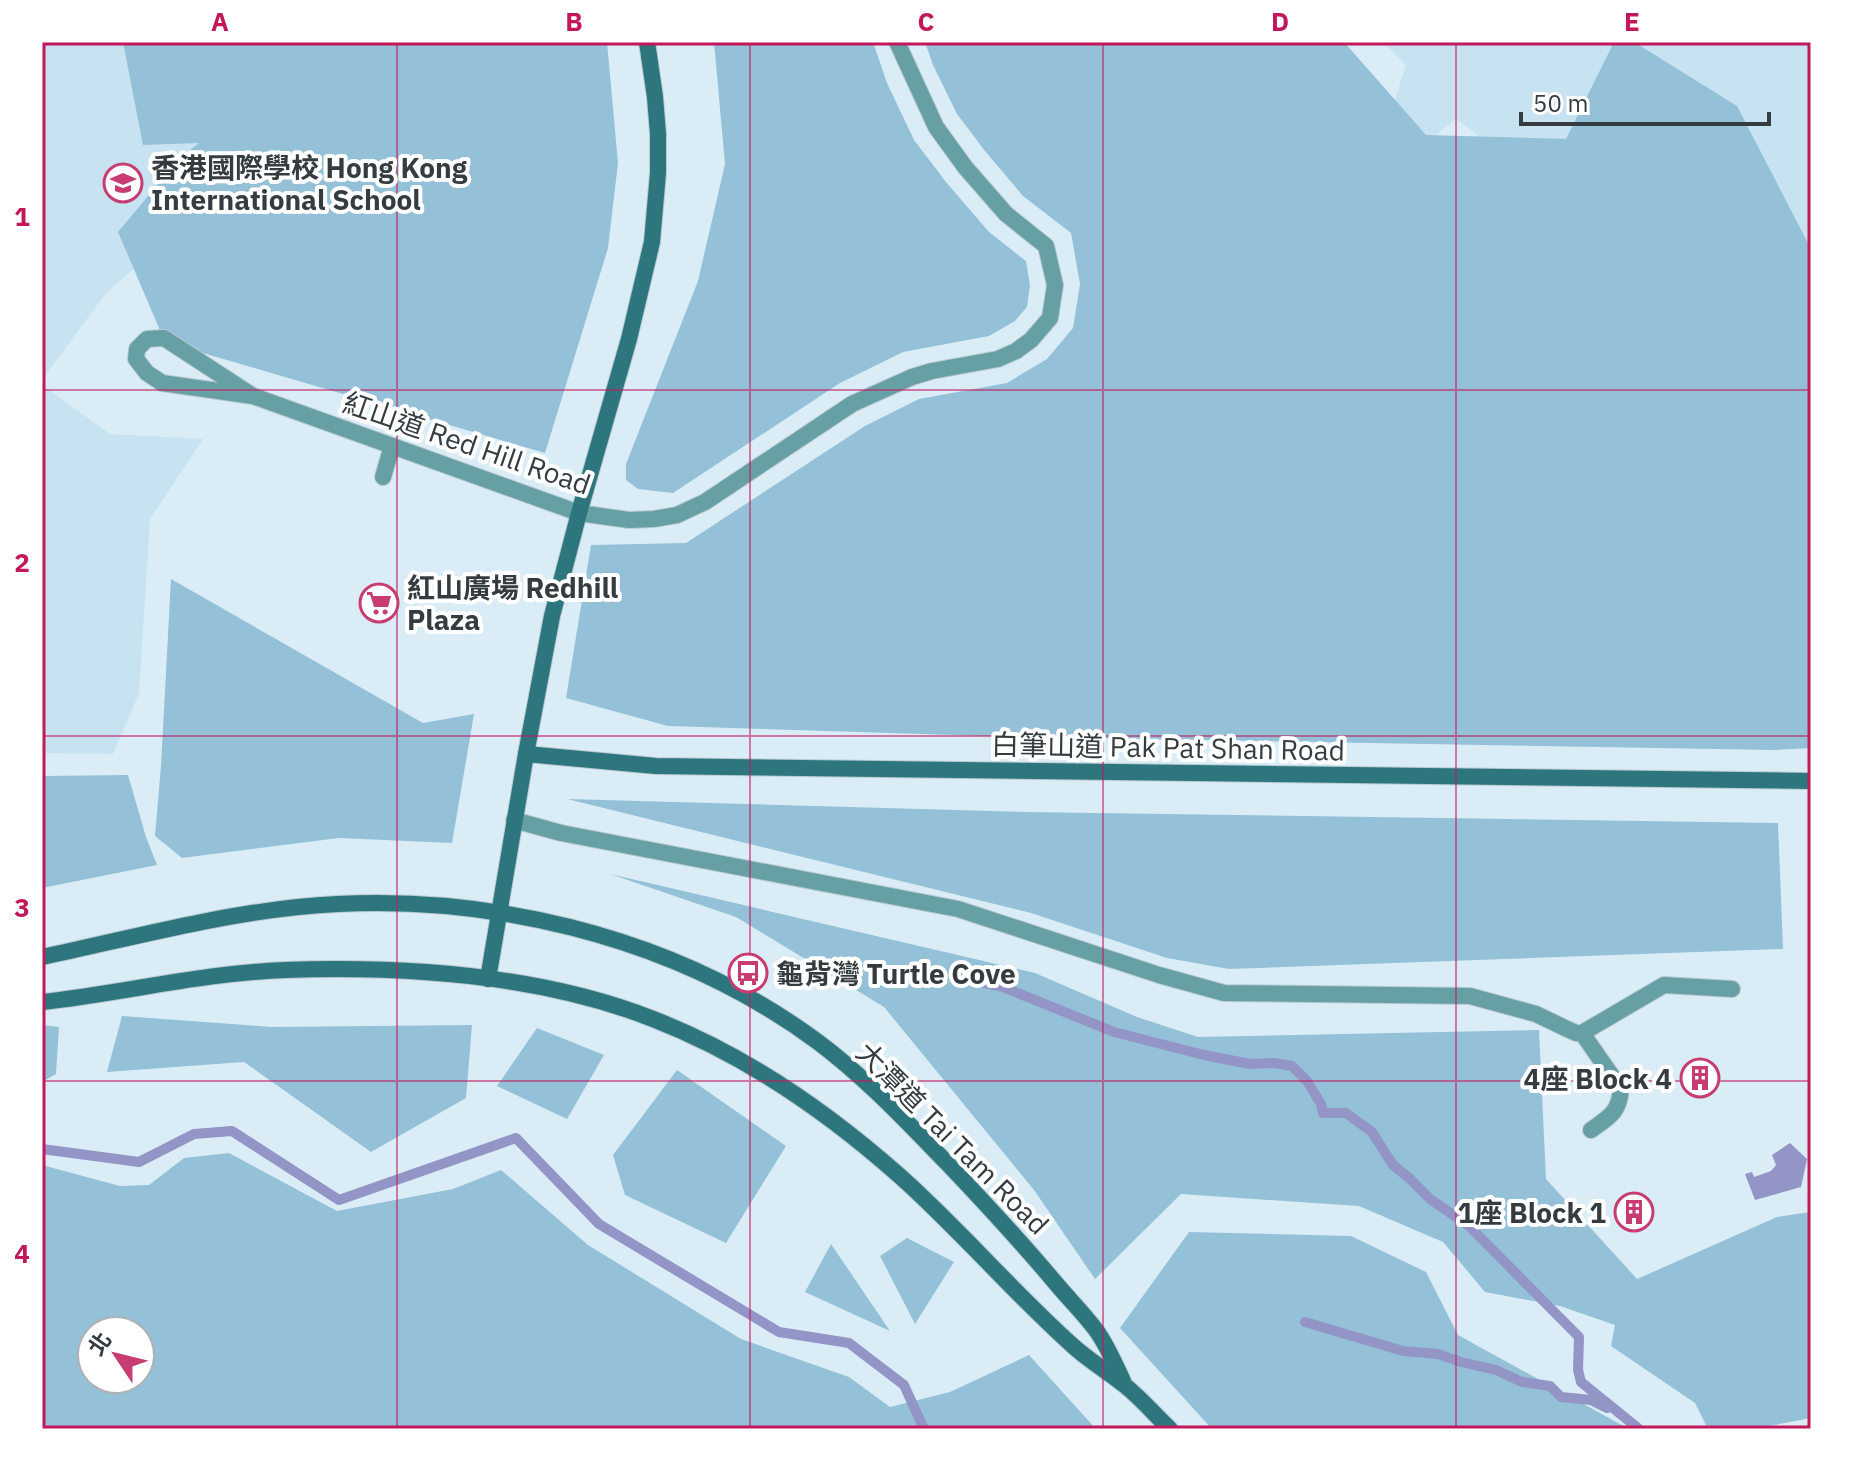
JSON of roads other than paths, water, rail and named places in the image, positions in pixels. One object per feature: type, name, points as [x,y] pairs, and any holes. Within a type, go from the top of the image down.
[{"type":"main road","points":[[488,979],[552,616],[629,339],[652,242],[658,134],[647,42]]},
{"type":"main road","name":"白筆山道 Pak Pat Shan Road","points":[[526,754],[656,766],[1811,781]]},
{"type":"main road","name":"大潭道 Tai Tam Road","points":[[42,957],[234,916],[300,907],[368,904],[435,905],[498,913],[592,933],[668,960],[748,997],[817,1041],[883,1096],[1010,1229],[1098,1332],[1126,1386]]},
{"type":"main road","name":"大潭道 Tai Tam Road","points":[[42,1002],[281,970],[378,969],[488,979],[548,989],[653,1019],[705,1041],[764,1075],[862,1144],[902,1178],[1073,1346],[1126,1386],[1170,1429]]},
{"type":"street","name":"紅山道 Red Hill Road","points":[[253,396],[164,338],[147,339],[137,349],[136,359],[147,373],[162,383],[253,396],[579,513],[629,520],[654,519],[677,515],[705,502],[852,404],[912,377],[998,359],[1016,351],[1031,340],[1050,318],[1055,285],[1046,246],[1006,214],[965,167],[936,127],[897,42]]},
{"type":"street","points":[[383,477],[392,446]]},
{"type":"street","points":[[514,820],[561,833],[958,909],[1159,975],[1224,993],[1470,996],[1536,1014],[1582,1033],[1664,985],[1732,989]]},
{"type":"street","points":[[1582,1033],[1621,1089],[1618,1108],[1591,1130]]},
{"type":"waterway","points":[[962,978],[1003,987],[1114,1032],[1250,1064],[1292,1066],[1307,1081],[1323,1113],[1346,1113],[1372,1132],[1393,1165],[1430,1199],[1468,1225],[1579,1337],[1578,1370],[1581,1382],[1639,1429]]},
{"type":"waterway","points":[[42,1149],[139,1162],[194,1134],[232,1131],[339,1200],[516,1138],[599,1224],[779,1332],[849,1343],[904,1385],[924,1429]]},
{"type":"waterway","points":[[1305,1322],[1403,1351],[1438,1354],[1496,1370],[1522,1382],[1550,1386],[1561,1397],[1591,1400],[1607,1408]]},
{"type":"place","name":"香港國際學校 Hong Kong International School","points":[[123,183]]},
{"type":"place","name":"紅山廣場 Redhill Plaza","points":[[379,603]]},
{"type":"place","name":"龜背灣 Turtle Cove","points":[[748,973]]},
{"type":"place","name":"4座 Block 4","points":[[1700,1078]]},
{"type":"place","name":"1座 Block 1","points":[[1634,1212]]}]
